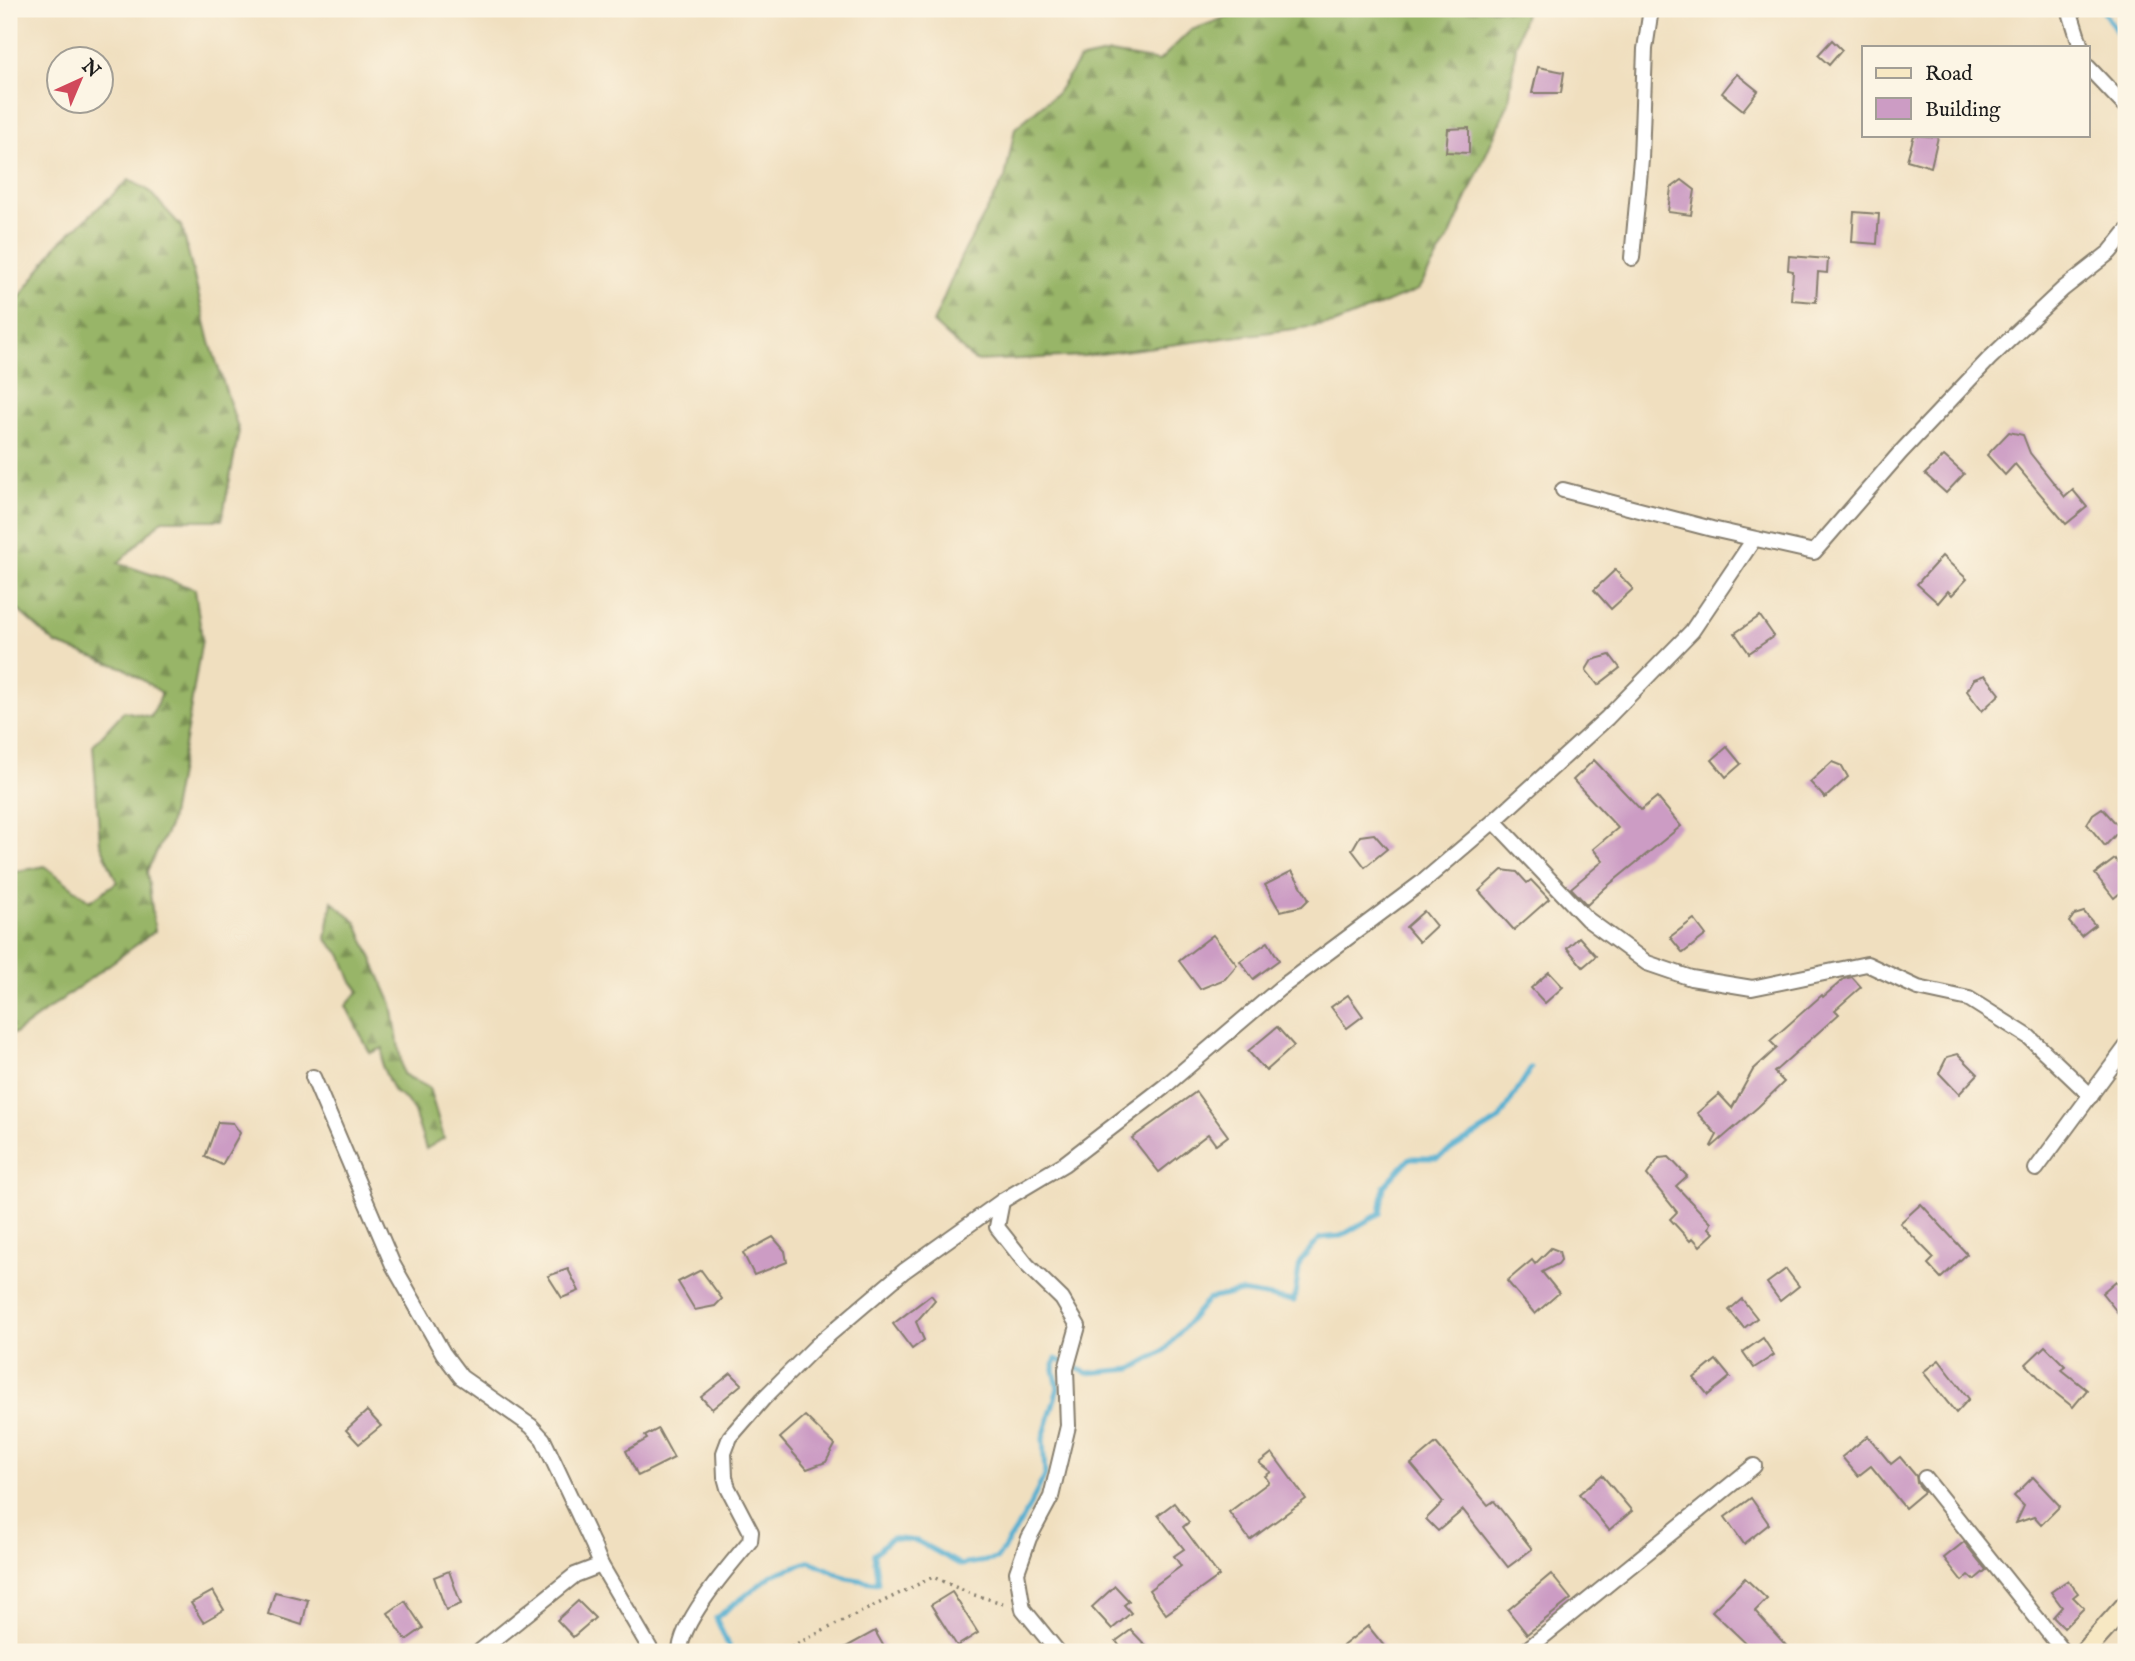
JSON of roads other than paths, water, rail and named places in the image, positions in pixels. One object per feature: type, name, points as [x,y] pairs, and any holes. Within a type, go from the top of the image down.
[{"type":"main road","points":[[2084,1652],[2126,1605]]},
{"type":"street","points":[[1632,258],[1641,159],[1645,49],[1651,9]]},
{"type":"street","points":[[2069,9],[2081,46]]},
{"type":"street","points":[[2090,69],[2126,107]]},
{"type":"street","points":[[1563,490],[1814,552],[1900,453],[1989,359],[2063,289],[2110,252],[2126,232]]},
{"type":"street","points":[[680,1652],[680,1639],[691,1620],[750,1541],[751,1532],[728,1488],[724,1453],[730,1437],[763,1399],[817,1345],[904,1271],[1002,1201],[1064,1164],[1164,1087],[1279,989],[1425,880],[1494,821],[1607,718],[1692,631],[1754,539]]},
{"type":"street","points":[[1494,821],[1587,919],[1647,963],[1691,978],[1752,988],[1867,964],[1918,988],[1969,999],[2029,1037],[2091,1096]]},
{"type":"street","points":[[2036,1169],[2126,1047]]},
{"type":"street","points":[[313,1077],[393,1265],[443,1353],[461,1377],[531,1426],[543,1439],[601,1565],[652,1652]]},
{"type":"street","points":[[1002,1201],[997,1227],[1027,1265],[1062,1299],[1078,1326],[1066,1369],[1068,1426],[1051,1497],[1029,1538],[1017,1572],[1023,1609],[1058,1652]]},
{"type":"street","points":[[1524,1652],[1754,1466]]},
{"type":"street","points":[[1925,1478],[2064,1652]]},
{"type":"street","points":[[479,1652],[575,1575],[601,1565]]},
{"type":"waterway","points":[[2102,9],[2118,34],[2126,54]]},
{"type":"waterway","points":[[731,1652],[716,1618],[772,1575],[810,1561],[847,1578],[878,1583],[874,1554],[891,1538],[917,1541],[961,1565],[997,1559],[1023,1519],[1045,1475],[1043,1438],[1058,1388],[1053,1365],[1056,1359],[1087,1373],[1132,1369],[1165,1350],[1208,1299],[1241,1292],[1294,1301],[1300,1262],[1320,1238],[1341,1236],[1380,1213],[1384,1186],[1410,1158],[1438,1158],[1499,1120],[1531,1068]]}]
